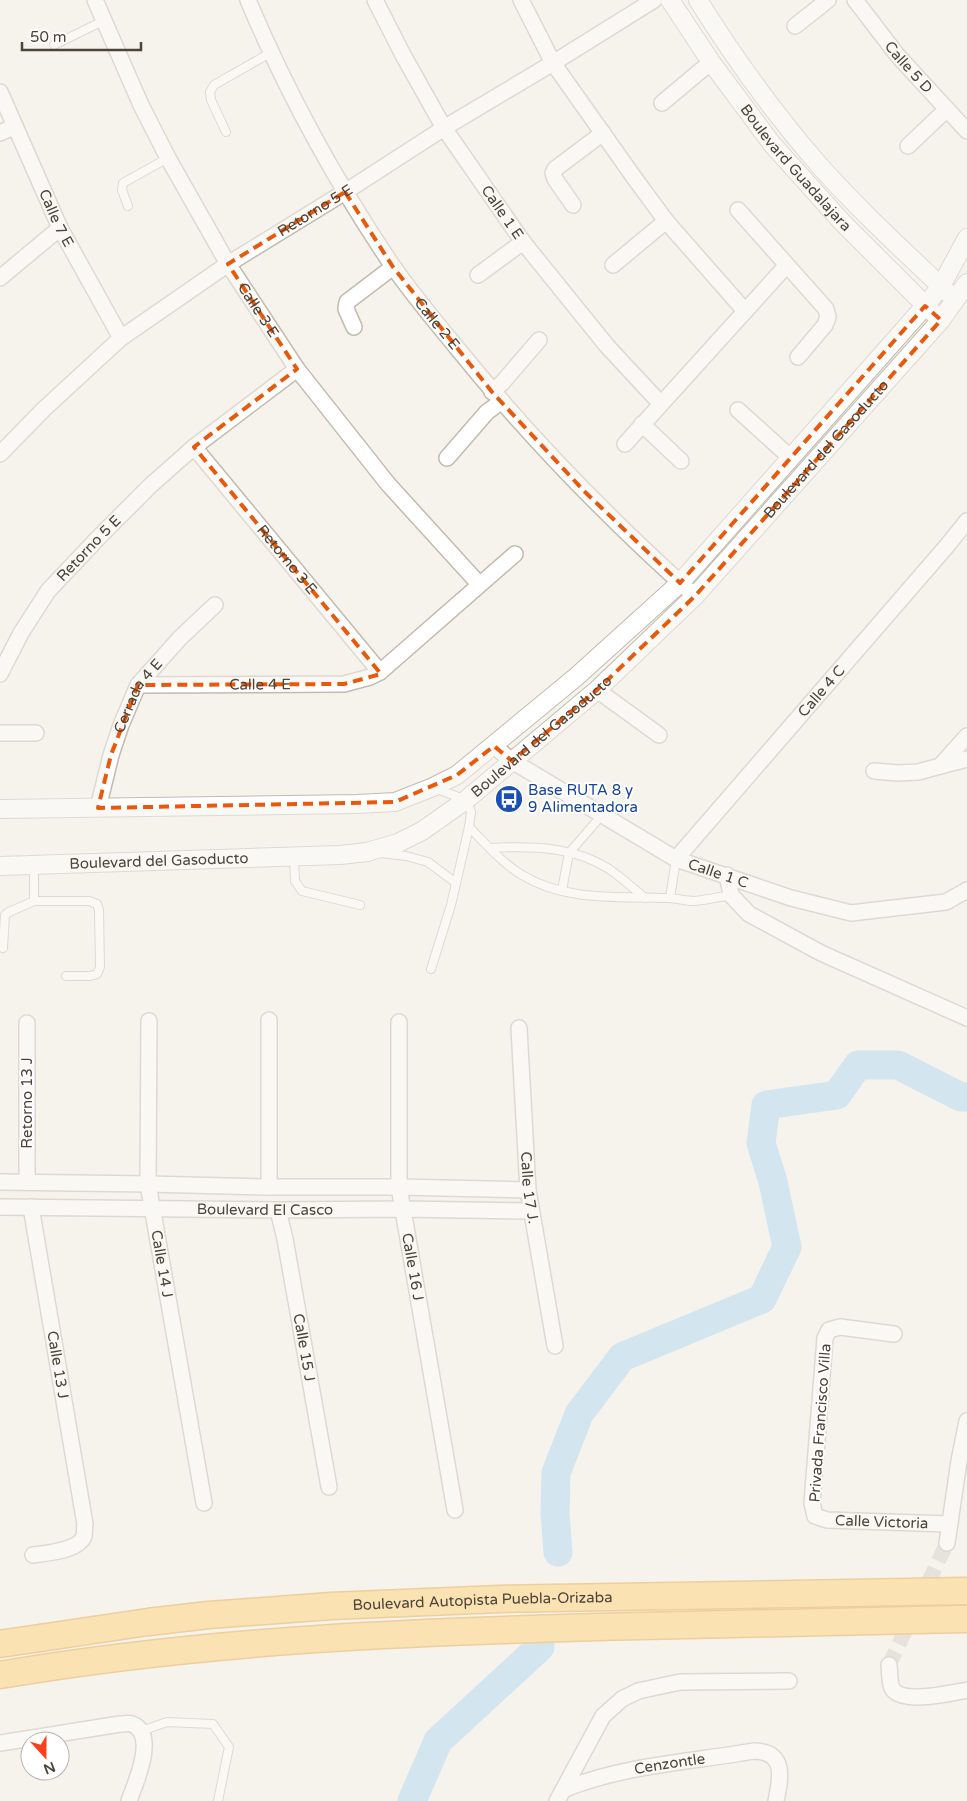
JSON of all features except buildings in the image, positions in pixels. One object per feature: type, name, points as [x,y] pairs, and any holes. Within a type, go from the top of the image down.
[{"type":"highway","name":"Boulevard Autopista Puebla-Orizaba","points":[[0,1644],[148,1622],[331,1606],[500,1599],[967,1591]]},
{"type":"highway","name":"Boulevard Autopista Puebla-Orizaba","points":[[0,1675],[214,1647],[331,1638],[492,1630],[967,1619]]},
{"type":"street","name":"Calle 3 E","points":[[95,0],[141,105],[168,158],[228,264],[297,369],[388,484],[478,584]]},
{"type":"street","name":"Calle 2 E","points":[[248,0],[270,53],[345,192],[394,267],[497,396],[585,492],[695,596]]},
{"type":"street","name":"Calle 1 E","points":[[375,0],[444,128],[523,242],[607,346],[660,403]]},
{"type":"street","points":[[521,0],[553,63],[603,134],[666,220],[745,311]]},
{"type":"street","name":"Retorno 5 E","points":[[0,454],[44,409],[121,338],[228,264],[444,128],[654,0]]},
{"type":"street","name":"Boulevard Guadalajara","points":[[670,0],[711,62],[772,144],[842,222],[941,320]]},
{"type":"street","name":"Boulevard Guadalajara","points":[[698,0],[723,41],[754,85],[820,166],[853,201],[956,300]]},
{"type":"street","points":[[795,26],[828,0]]},
{"type":"street","name":"Calle 5 D","points":[[856,0],[898,56],[967,131]]},
{"type":"street","points":[[662,103],[711,62]]},
{"type":"street","name":"Calle 7 E","points":[[0,92],[60,228],[121,338]]},
{"type":"street","points":[[908,146],[946,110]]},
{"type":"street","points":[[0,133],[15,126]]},
{"type":"street","points":[[573,205],[552,173],[603,134]]},
{"type":"street","points":[[738,210],[826,309],[828,317],[825,325],[798,357]]},
{"type":"street","points":[[613,265],[666,220]]},
{"type":"street","points":[[0,278],[60,228]]},
{"type":"street","name":"Boulevard del Gasoducto","points":[[0,808],[395,802],[457,775],[576,677],[680,583],[925,306],[941,286],[967,238]]},
{"type":"street","points":[[478,275],[523,242]]},
{"type":"street","points":[[625,444],[660,403],[786,266]]},
{"type":"street","points":[[354,327],[346,309],[347,302],[394,267]]},
{"type":"street","name":"Boulevard del Gasoducto","points":[[0,866],[340,855],[367,852],[398,843],[422,831],[466,800],[597,690],[695,596],[941,320],[967,283]]},
{"type":"street","points":[[447,458],[486,412],[497,396],[502,383],[539,340]]},
{"type":"street","name":"Retorno 5 E","points":[[0,674],[20,634],[48,591],[98,538],[144,492],[194,447],[297,369]]},
{"type":"street","points":[[738,410],[791,458]]},
{"type":"street","points":[[642,424],[681,461]]},
{"type":"street","name":"Retorno 3 E","points":[[194,447],[380,672]]},
{"type":"street","name":"Calle 4 C","points":[[676,859],[946,548],[967,521]]},
{"type":"street","points":[[380,672],[478,584],[515,554]]},
{"type":"street","name":"Cerrada 4 E","points":[[98,808],[111,755],[138,685],[180,638],[215,605]]},
{"type":"street","name":"Calle 4 E","points":[[138,685],[344,684],[370,677],[380,672]]},
{"type":"street","points":[[597,690],[659,735]]},
{"type":"street","points":[[0,733],[36,733]]},
{"type":"street","points":[[940,766],[967,736]]},
{"type":"street","name":"Calle 1 C","points":[[494,746],[512,761],[676,859],[791,898],[851,913],[946,902],[967,890]]},
{"type":"street","points":[[874,771],[908,772],[967,759]]},
{"type":"street","points":[[727,875],[731,895],[749,914],[821,953],[967,1018]]},
{"type":"street","points":[[269,1020],[269,1187]]},
{"type":"street","name":"Calle 14 J","points":[[149,1021],[148,1184],[204,1503]]},
{"type":"street","name":"Calle 16 J","points":[[398,1022],[399,1187],[454,1510]]},
{"type":"street","name":"Retorno 13 J","points":[[27,1023],[27,1182]]},
{"type":"street","name":"Calle 17 J.","points":[[519,1028],[528,1190],[555,1346]]},
{"type":"street","name":"Boulevard El Casco","points":[[0,1182],[528,1190]]},
{"type":"street","name":"Boulevard El Casco","points":[[0,1207],[531,1211]]},
{"type":"street","name":"Calle 13 J","points":[[30,1207],[84,1524],[84,1536],[78,1544],[69,1549],[33,1555]]},
{"type":"street","name":"Calle 15 J","points":[[278,1210],[287,1248],[329,1486]]},
{"type":"street","name":"Privada Francisco Villa","points":[[815,1516],[812,1503],[825,1338],[829,1330],[840,1327],[894,1334]]},
{"type":"street","name":"Calle Victoria","points":[[947,1543],[959,1460],[967,1421]]},
{"type":"street","name":"Calle Victoria","points":[[815,1516],[827,1520],[949,1524]]},
{"type":"street","points":[[890,1665],[890,1680],[893,1689],[900,1695],[923,1697],[967,1690]]},
{"type":"street","points":[[561,1795],[603,1716],[622,1699],[638,1691],[680,1682],[789,1681]]},
{"type":"street","points":[[0,1743],[120,1724],[132,1724],[141,1731],[145,1746],[142,1763],[129,1801]]},
{"type":"street","name":"Cenzontle","points":[[561,1795],[583,1781],[653,1765],[754,1750],[763,1751],[774,1757],[779,1767],[780,1780],[776,1801]]},
{"type":"lane","points":[[54,45],[103,21]]},
{"type":"lane","points":[[226,132],[211,100],[210,92],[214,85],[270,53]]},
{"type":"lane","points":[[128,206],[122,190],[123,183],[168,158]]},
{"type":"lane","points":[[430,969],[456,883],[471,812],[466,800],[433,787]]},
{"type":"lane","points":[[562,890],[569,853],[602,815]]},
{"type":"lane","points":[[469,827],[505,863],[523,876],[543,885],[562,890],[605,897],[670,898],[692,901],[731,895]]},
{"type":"lane","points":[[490,848],[545,847],[569,853],[590,860],[609,870],[646,898]]},
{"type":"lane","points":[[367,852],[406,856],[428,862],[456,883]]},
{"type":"lane","points":[[294,857],[295,881],[302,891],[360,905]]},
{"type":"lane","points":[[670,898],[676,859]]},
{"type":"lane","points":[[34,865],[34,902]]},
{"type":"lane","points":[[3,948],[5,915],[9,912],[34,902],[89,901],[97,904],[99,910],[100,967],[97,974],[90,976],[66,976]]},
{"type":"lane","points":[[141,1731],[167,1722],[213,1724],[229,1747],[218,1801]]},
{"type":"highlighted area","points":[[345,192],[393,267],[492,392],[585,492],[680,583],[925,306],[941,320],[695,596],[597,690],[512,761],[494,746],[457,775],[395,802],[98,808],[111,755],[138,685],[344,684],[381,674],[194,447],[297,369],[228,264]]},
{"type":"waterway","points":[[558,1552],[555,1513],[556,1473],[579,1414],[622,1357],[762,1299],[787,1247],[773,1182],[761,1143],[766,1105],[837,1095],[858,1065],[898,1065],[961,1097],[967,1097]]},
{"type":"waterway","points":[[412,1801],[438,1741],[540,1647]]},
{"type":"tunnel","points":[[889,1665],[947,1543]]},
{"type":"place","name":"Base RUTA 8 y 9 Alimentadora","points":[[509,799]]}]
